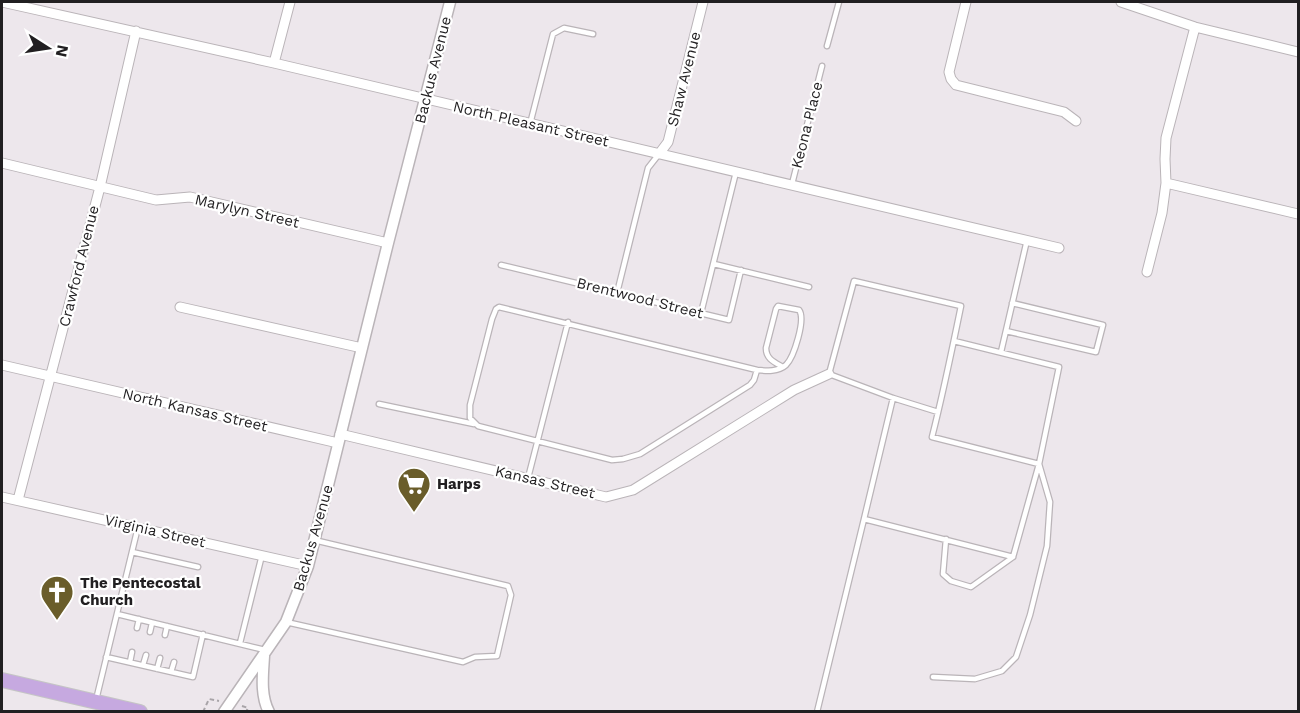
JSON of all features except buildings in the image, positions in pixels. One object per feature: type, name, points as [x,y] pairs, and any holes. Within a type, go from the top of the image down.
[{"type":"main road","points":[[2,680],[99,705],[138,711]]},
{"type":"street","name":"North Pleasant Street","points":[[2,2],[274,63],[1059,248]]},
{"type":"street","points":[[47,12],[50,2]]},
{"type":"street","points":[[274,63],[290,2]]},
{"type":"street","name":"Backus Avenue","points":[[224,711],[286,622],[308,566],[387,243],[450,2]]},
{"type":"street","name":"Shaw Avenue","points":[[659,154],[668,142],[703,2]]},
{"type":"street","points":[[966,2],[949,72],[956,85],[1064,112],[1076,121]]},
{"type":"street","points":[[1121,2],[1195,27],[1299,52]]},
{"type":"street","points":[[1147,272],[1162,213],[1166,183],[1166,138],[1195,27]]},
{"type":"street","name":"Crawford Avenue","points":[[18,500],[100,187],[136,32]]},
{"type":"street","name":"Marylyn Street","points":[[2,163],[156,200],[190,198],[387,243]]},
{"type":"street","points":[[1166,183],[1299,214]]},
{"type":"street","points":[[180,308],[362,348]]},
{"type":"street","points":[[2,365],[51,376]]},
{"type":"street","name":"Kansas Street","points":[[339,439],[528,478],[606,497],[633,490],[794,390],[829,374]]},
{"type":"street","name":"North Kansas Street","points":[[51,376],[339,439]]},
{"type":"street","name":"Virginia Street","points":[[2,497],[308,566]]},
{"type":"street","points":[[266,653],[263,685],[264,699],[269,711]]},
{"type":"lane","points":[[828,46],[839,2]]},
{"type":"lane","points":[[530,124],[553,34],[564,28],[593,34]]},
{"type":"lane","name":"Keona Place","points":[[792,184],[822,66]]},
{"type":"lane","points":[[617,293],[648,168],[659,154]]},
{"type":"lane","points":[[701,313],[736,172]]},
{"type":"lane","points":[[1001,352],[1028,240]]},
{"type":"lane","points":[[714,264],[809,287]]},
{"type":"lane","name":"Brentwood Street","points":[[501,265],[729,320],[741,270]]},
{"type":"lane","points":[[938,412],[829,374],[854,281],[961,306],[954,341],[938,412],[932,437],[1039,464]]},
{"type":"lane","points":[[1006,331],[1096,352],[1103,325],[1012,303]]},
{"type":"lane","points":[[474,424],[469,413],[496,309],[503,307],[757,370],[773,370],[783,367],[790,359],[802,318],[799,310],[781,305],[778,306],[774,315],[766,352],[772,361],[783,367]]},
{"type":"lane","points":[[528,478],[568,322]]},
{"type":"lane","points":[[946,539],[943,574],[951,581],[971,586],[1013,557],[1039,464],[1059,366],[954,341]]},
{"type":"lane","points":[[379,404],[474,424],[612,460],[632,457],[750,385],[757,370]]},
{"type":"lane","points":[[817,711],[893,398]]},
{"type":"lane","points":[[933,678],[975,679],[1002,671],[1016,657],[1030,615],[1047,546],[1050,502],[1039,464]]},
{"type":"lane","points":[[864,519],[1013,557]]},
{"type":"lane","points":[[99,705],[106,657],[138,528]]},
{"type":"lane","points":[[286,622],[463,662],[475,657],[497,656],[511,595],[508,586],[314,540]]},
{"type":"lane","points":[[132,552],[198,567]]},
{"type":"lane","points":[[240,643],[262,555]]},
{"type":"lane","points":[[117,614],[240,643],[266,653]]},
{"type":"lane","points":[[137,628],[139,619]]},
{"type":"lane","points":[[150,632],[152,622]]},
{"type":"lane","points":[[165,635],[167,626]]},
{"type":"lane","points":[[179,638],[181,629]]},
{"type":"lane","points":[[106,657],[193,677],[203,634]]},
{"type":"lane","points":[[130,662],[132,652]]},
{"type":"lane","points":[[143,665],[146,655]]},
{"type":"lane","points":[[157,669],[159,658]]},
{"type":"lane","points":[[171,672],[174,662]]},
{"type":"path","points":[[203,711],[209,699],[216,700]]},
{"type":"path","points":[[247,709],[254,705]]},
{"type":"place","name":"Harps","points":[[414,513]]},
{"type":"place","name":"The Pentecostal Church","points":[[57,621]]}]
